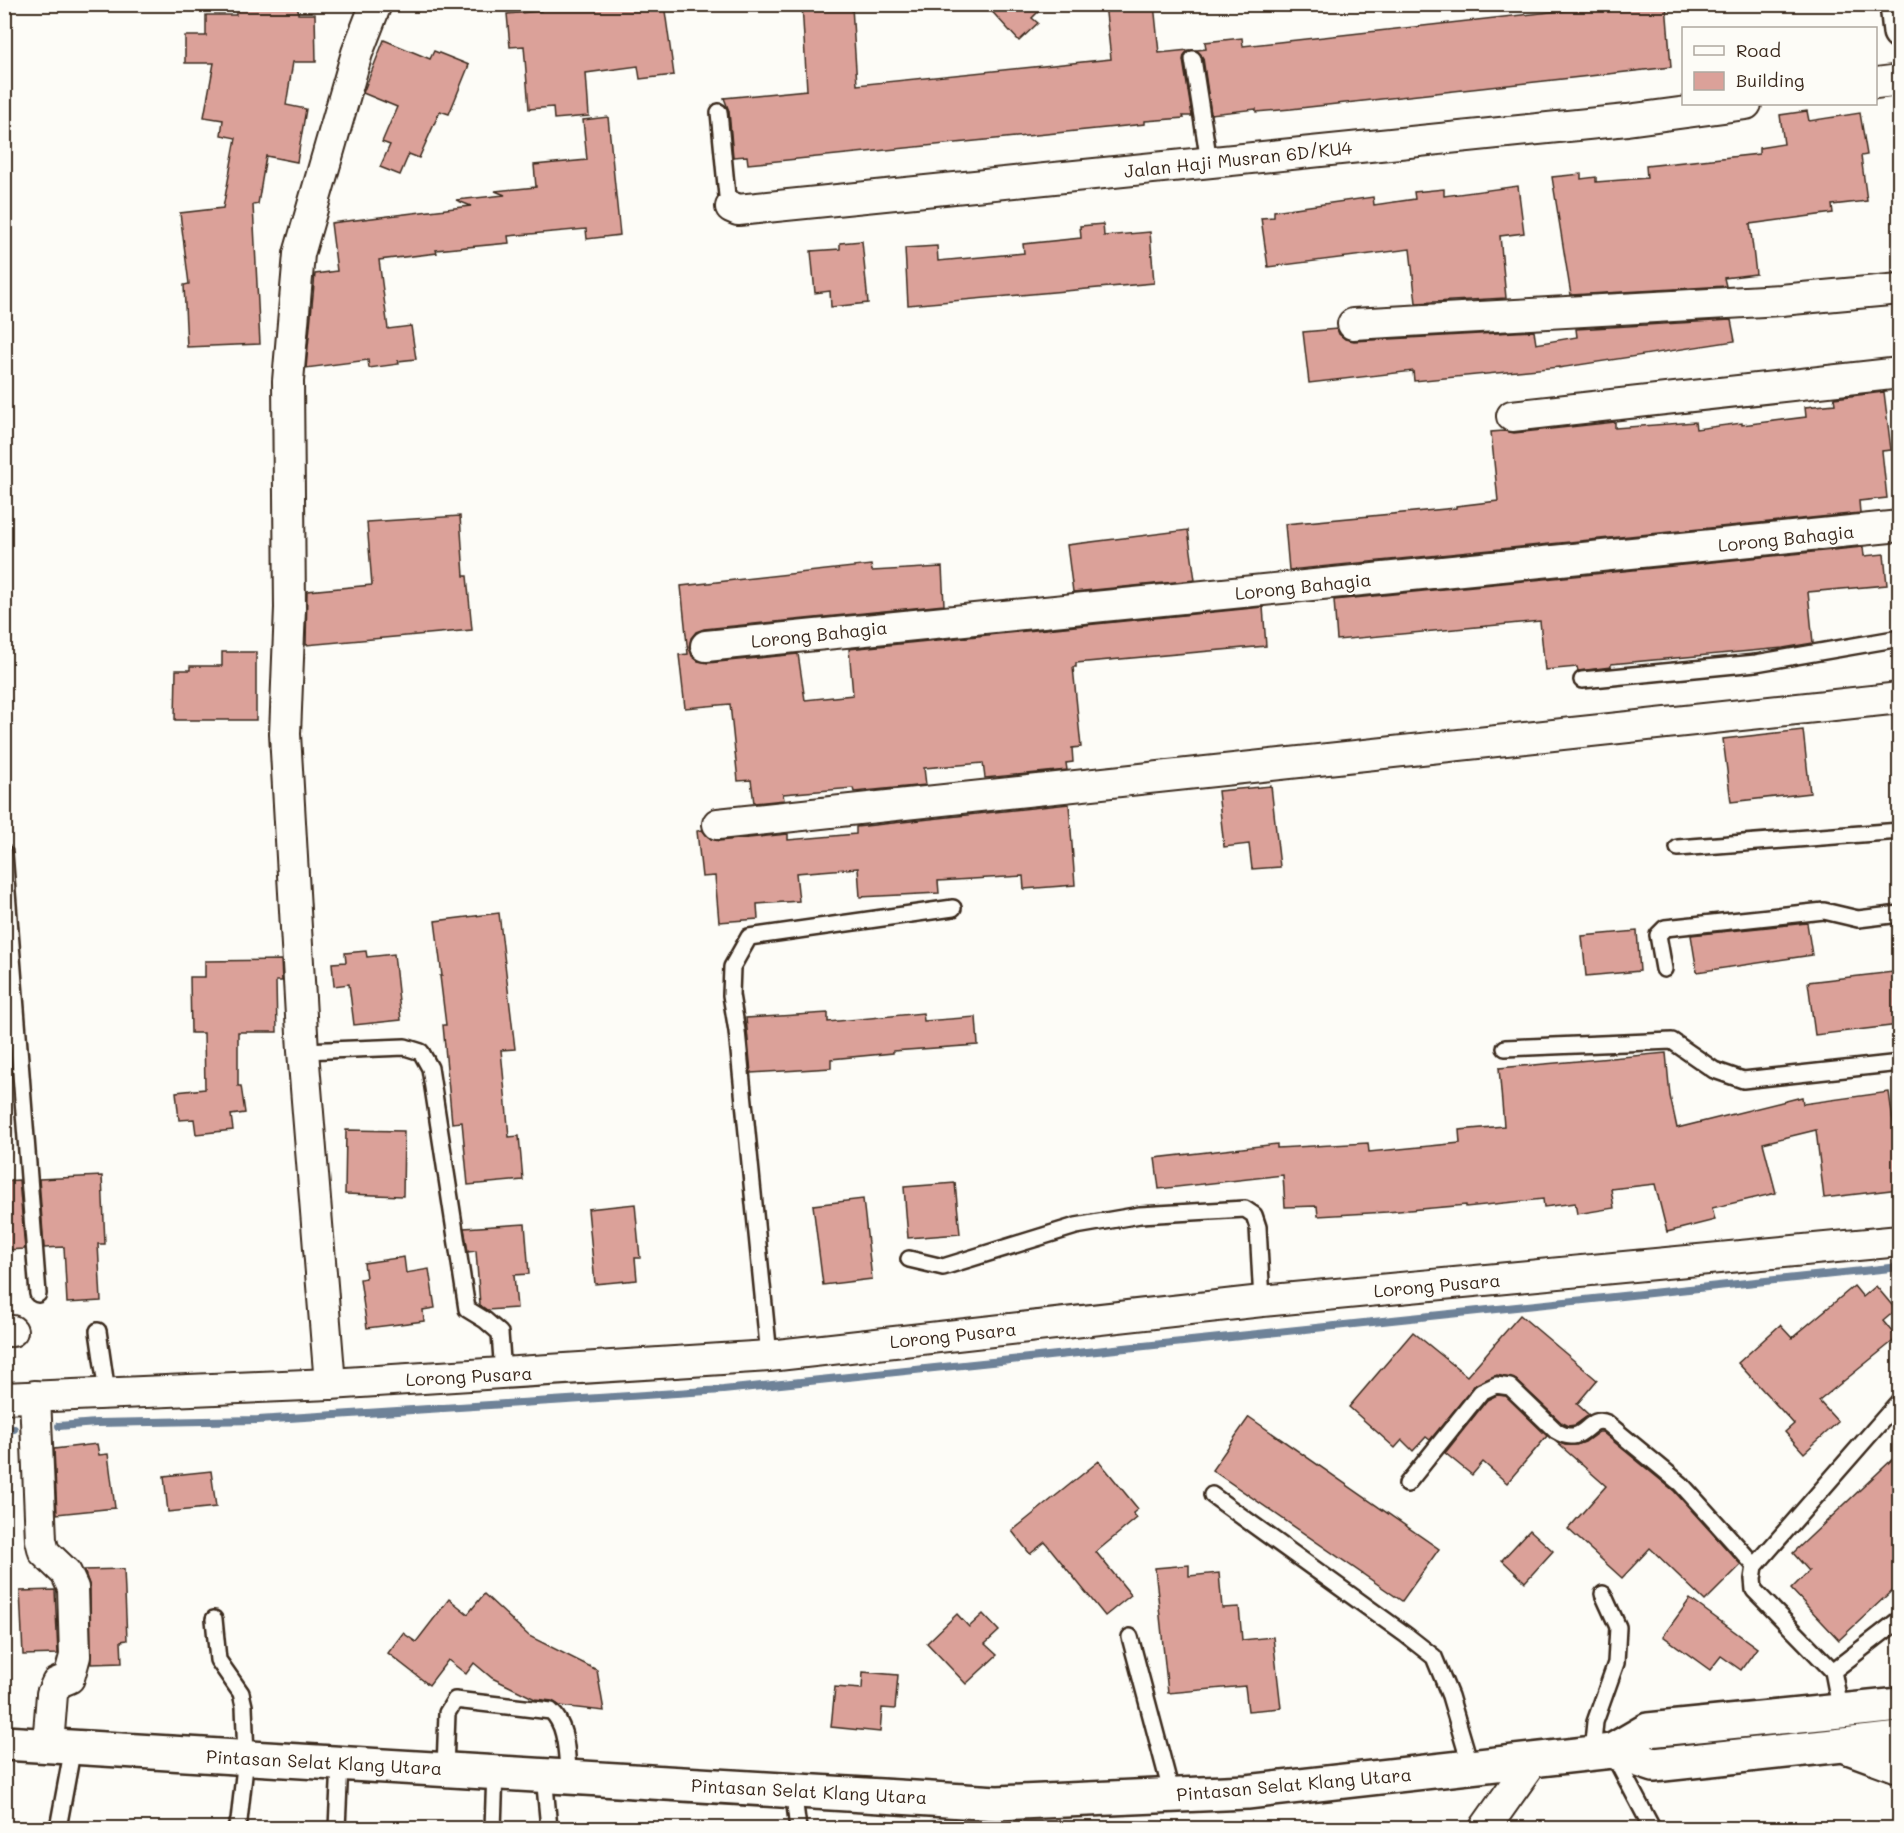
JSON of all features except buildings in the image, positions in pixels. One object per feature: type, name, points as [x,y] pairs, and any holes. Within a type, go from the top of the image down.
[{"type":"main road","points":[[1898,4],[1899,32]]},
{"type":"main road","name":"Pintasan Selat Klang Utara","points":[[4,1743],[997,1803],[1247,1792],[1602,1752],[1648,1730],[1899,1705]]},
{"type":"main road","name":"Pintasan Selat Klang Utara","points":[[1602,1752],[1654,1764],[1899,1739]]},
{"type":"main road","points":[[1844,1745],[1899,1766]]},
{"type":"street","points":[[330,1384],[303,1051],[285,734],[290,608],[288,381],[298,254],[357,53],[376,4]]},
{"type":"street","points":[[1877,83],[1899,80]]},
{"type":"street","name":"Jalan Haji Musran 6D/KU4","points":[[731,207],[738,210],[1626,120],[1738,105]]},
{"type":"street","points":[[1353,324],[1781,300],[1888,290]]},
{"type":"street","points":[[1512,416],[1899,373]]},
{"type":"street","name":"Lorong Bahagia","points":[[706,646],[1899,526]]},
{"type":"street","points":[[718,824],[1899,698]]},
{"type":"street","name":"Lorong Pusara","points":[[4,1398],[330,1384],[769,1356],[1262,1301],[1899,1241]]},
{"type":"street","points":[[35,1396],[41,1540],[44,1552],[66,1574],[74,1588],[75,1656],[69,1678],[57,1683],[52,1694],[60,1746]]},
{"type":"street","points":[[1485,1828],[1533,1760]]},
{"type":"lane","points":[[1193,59],[1209,162]]},
{"type":"lane","points":[[719,112],[727,196],[731,207]]},
{"type":"lane","points":[[1582,680],[1756,663],[1899,638]]},
{"type":"lane","points":[[1678,848],[1899,831]]},
{"type":"lane","points":[[4,853],[38,1294]]},
{"type":"lane","points":[[769,1356],[737,1031],[731,995],[732,967],[749,937],[952,908]]},
{"type":"lane","points":[[1664,969],[1658,935],[1665,928],[1817,912],[1858,919],[1899,914]]},
{"type":"lane","points":[[1505,1048],[1672,1041],[1714,1070],[1743,1080],[1899,1063]]},
{"type":"lane","points":[[303,1051],[405,1047],[421,1052],[430,1068],[467,1309],[500,1333],[503,1374]]},
{"type":"lane","points":[[909,1259],[943,1267],[1077,1226],[1140,1215],[1245,1209],[1254,1215],[1258,1227],[1262,1301]]},
{"type":"lane","points":[[98,1331],[107,1393]]},
{"type":"lane","points":[[1407,1484],[1481,1392],[1496,1385],[1510,1387],[1564,1437],[1574,1437],[1596,1421],[1603,1420],[1681,1484],[1755,1566]]},
{"type":"lane","points":[[1841,1712],[1833,1671],[1754,1590],[1755,1566],[1899,1400]]},
{"type":"lane","points":[[1212,1495],[1434,1657],[1450,1696],[1471,1767]]},
{"type":"lane","points":[[1604,1594],[1618,1627],[1616,1663],[1595,1722],[1602,1752],[1652,1828]]},
{"type":"lane","points":[[214,1618],[218,1660],[241,1693],[244,1706],[246,1757],[239,1821],[236,1828]]},
{"type":"lane","points":[[1833,1671],[1899,1619]]},
{"type":"lane","points":[[1130,1637],[1172,1795]]},
{"type":"lane","points":[[445,1769],[447,1713],[455,1701],[551,1711],[559,1718],[563,1729],[549,1828]]},
{"type":"lane","points":[[58,1828],[60,1746]]},
{"type":"lane","points":[[337,1828],[340,1763]]},
{"type":"lane","points":[[493,1828],[495,1773]]},
{"type":"lane","points":[[793,1790],[798,1828]]},
{"type":"waterway","points":[[59,1426],[96,1423],[258,1420],[723,1390],[1900,1267]]},
{"type":"waterway","points":[[4,1430],[14,1429]]}]
